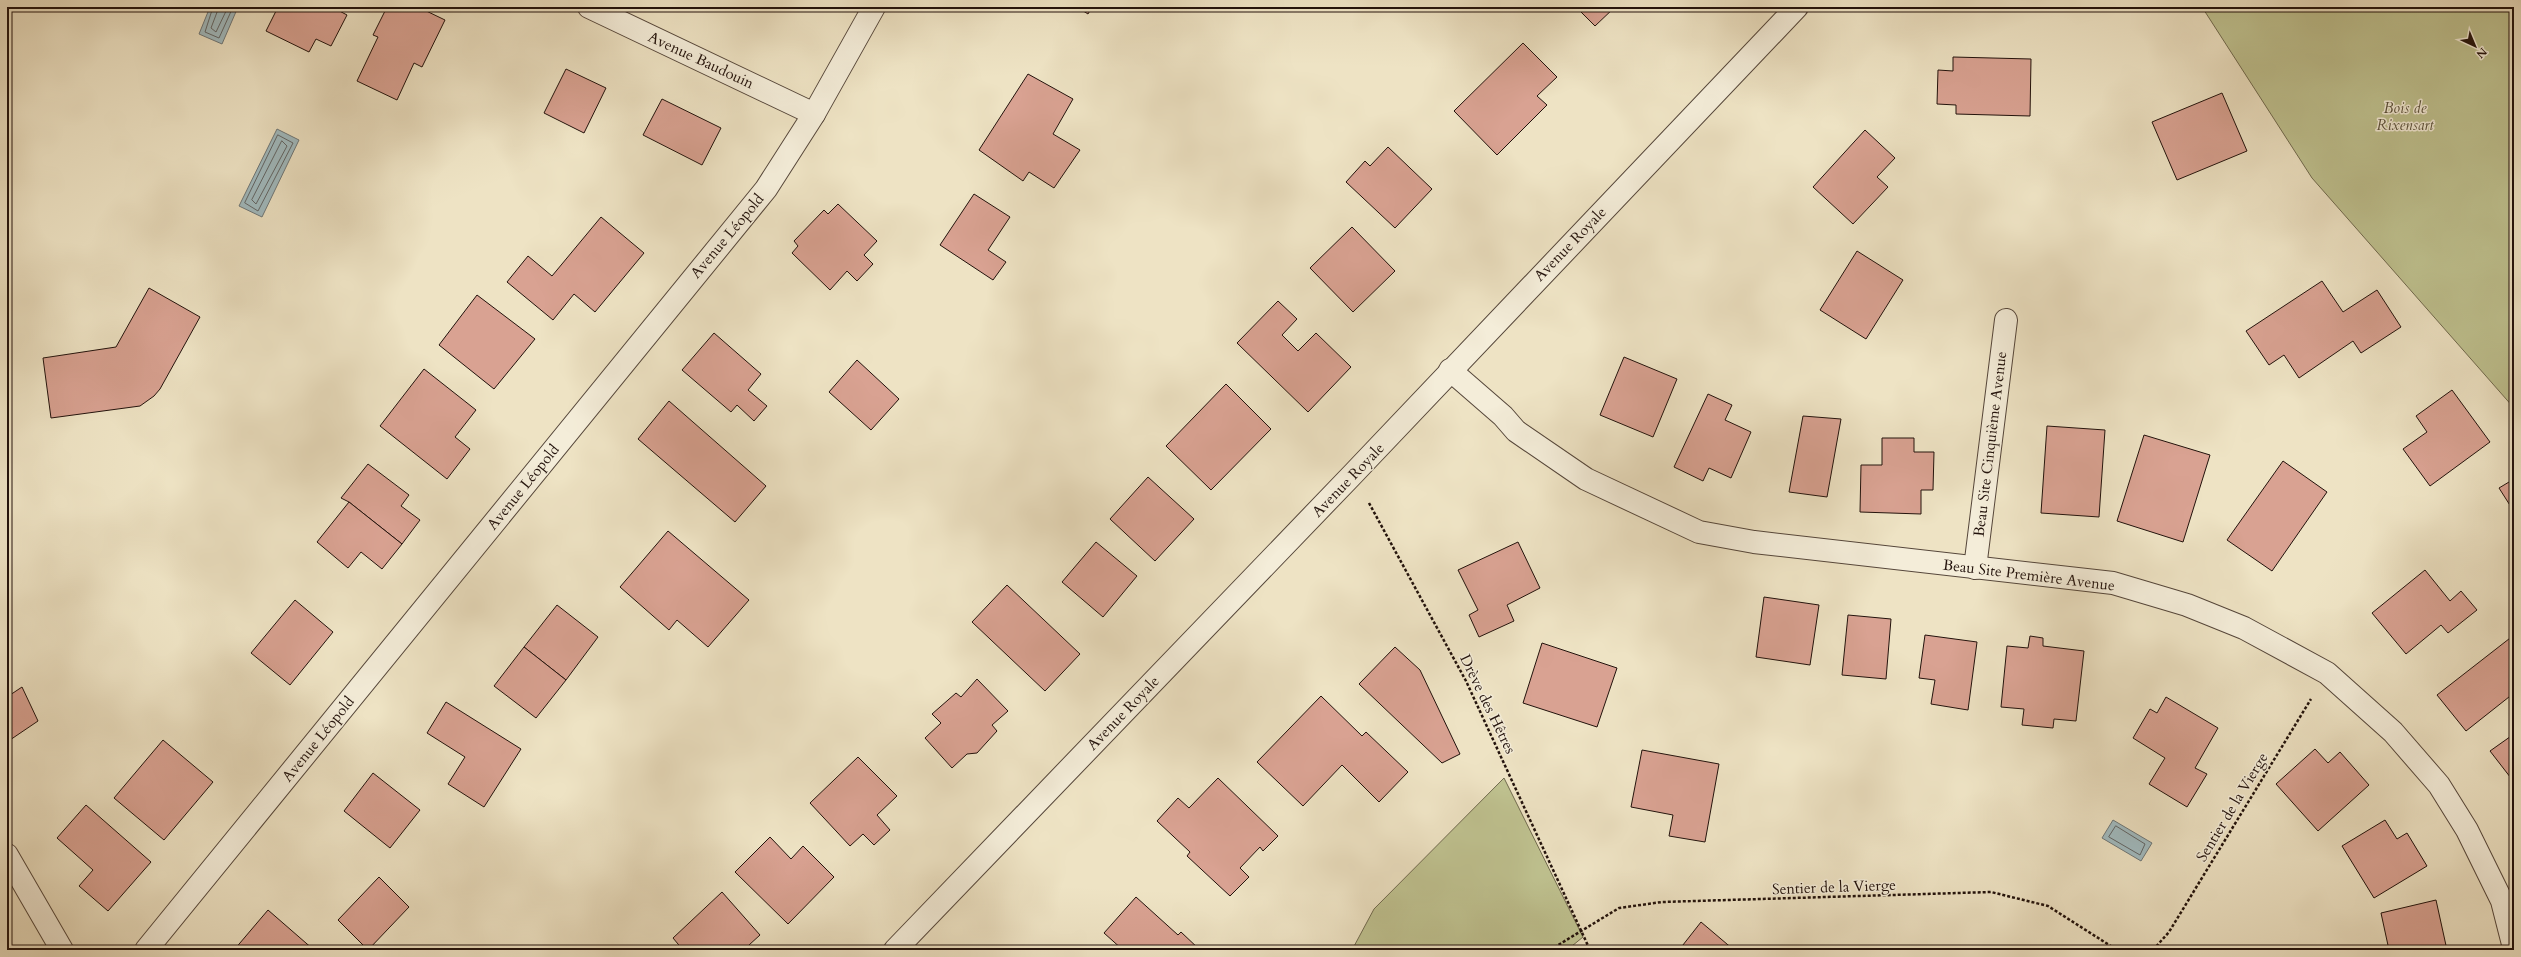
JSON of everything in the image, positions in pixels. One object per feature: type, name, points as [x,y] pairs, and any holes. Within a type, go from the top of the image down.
[{"type":"street","name":"Avenue Baudouin","points":[[589,7],[814,114]]},
{"type":"street","name":"Avenue Léopold","points":[[146,950],[766,189],[814,114],[874,7]]},
{"type":"street","name":"Avenue Royale","points":[[895,950],[1353,474],[1450,370],[1797,7]]},
{"type":"street","name":"Beau Site Cinquième Avenue","points":[[1975,568],[2006,320]]},
{"type":"street","name":"Beau Site Première Avenue","points":[[1450,370],[1503,416],[1516,431],[1586,479],[1699,532],[1754,542],[2113,583],[2187,605],[2244,628],[2327,673],[2393,732],[2439,785],[2467,830],[2502,901],[2514,948]]},
{"type":"street","points":[[7,855],[62,950]]},
{"type":"path","name":"Drève des Hêtres","points":[[1353,474],[1466,681],[1590,950]]},
{"type":"path","name":"Sentier de la Vierge","points":[[2152,950],[2169,932],[2327,673]]},
{"type":"path","name":"Sentier de la Vierge","points":[[1550,950],[1619,908],[1662,902],[1991,892],[2048,906],[2117,950]]},
{"type":"green space","name":"Bois de Rixensart","points":[[2202,7],[2514,7],[2514,408],[2312,178]]},
{"type":"green space","points":[[1504,778],[1583,937],[1567,950],[1352,950],[1374,909]]},
{"type":"water","points":[[210,7],[238,7],[222,44],[199,34]]},
{"type":"water","points":[[277,129],[299,140],[262,217],[239,206]]},
{"type":"water","points":[[2113,820],[2152,843],[2141,861],[2102,838]]},
{"type":"building","points":[[278,7],[332,7],[347,15],[331,46],[316,39],[309,52],[266,31]]},
{"type":"building","points":[[387,7],[418,7],[445,20],[422,67],[414,63],[397,100],[357,81],[378,37],[373,35]]},
{"type":"building","points":[[1077,7],[1092,7],[1088,14]]},
{"type":"building","points":[[1576,7],[1615,7],[1595,26]]},
{"type":"building","points":[[1523,43],[1557,77],[1537,96],[1547,105],[1497,155],[1454,111]]},
{"type":"building","points":[[1953,57],[2031,59],[2030,116],[1956,114],[1956,105],[1937,104],[1938,70],[1953,71]]},
{"type":"building","points":[[566,69],[606,88],[584,133],[544,113]]},
{"type":"building","points":[[1028,74],[1073,99],[1053,134],[1080,150],[1054,188],[1029,172],[1023,181],[979,150]]},
{"type":"building","points":[[2222,93],[2247,151],[2177,180],[2152,122]]},
{"type":"building","points":[[662,99],[721,128],[702,165],[643,135]]},
{"type":"building","points":[[1865,130],[1895,158],[1877,177],[1888,187],[1853,224],[1813,187]]},
{"type":"building","points":[[1388,147],[1432,189],[1395,228],[1346,182],[1365,161],[1370,166]]},
{"type":"building","points":[[974,194],[1010,217],[988,250],[1006,262],[993,280],[940,245]]},
{"type":"building","points":[[838,204],[877,241],[864,255],[873,264],[857,281],[847,271],[830,290],[792,253],[798,246],[794,241],[824,210],[828,214]]},
{"type":"building","points":[[601,217],[644,253],[595,312],[574,294],[553,320],[507,282],[528,256],[552,276]]},
{"type":"building","points":[[1352,227],[1395,271],[1353,312],[1310,268]]},
{"type":"building","points":[[1857,251],[1903,280],[1866,339],[1820,310]]},
{"type":"building","points":[[2322,281],[2343,312],[2377,290],[2401,327],[2361,353],[2353,341],[2299,378],[2284,355],[2269,365],[2246,331]]},
{"type":"building","points":[[149,288],[200,317],[160,389],[154,396],[140,406],[51,418],[43,358],[116,347]]},
{"type":"building","points":[[477,295],[535,339],[494,389],[439,345]]},
{"type":"building","points":[[1278,301],[1297,319],[1282,335],[1298,351],[1316,333],[1351,367],[1308,412],[1237,343]]},
{"type":"building","points":[[714,333],[761,374],[748,390],[767,406],[754,421],[737,405],[731,412],[682,370]]},
{"type":"building","points":[[1624,357],[1677,379],[1653,437],[1600,415]]},
{"type":"building","points":[[857,360],[899,399],[871,430],[829,392]]},
{"type":"building","points":[[424,369],[476,410],[455,437],[470,449],[447,479],[380,426]]},
{"type":"building","points":[[1226,384],[1271,429],[1211,490],[1166,446]]},
{"type":"building","points":[[2452,390],[2490,442],[2430,486],[2403,449],[2427,432],[2416,416]]},
{"type":"building","points":[[1708,394],[1732,405],[1725,420],[1751,432],[1731,478],[1709,468],[1703,481],[1674,467]]},
{"type":"building","points":[[669,401],[766,486],[735,522],[638,439]]},
{"type":"building","points":[[1803,416],[1841,419],[1827,497],[1789,492]]},
{"type":"building","points":[[2047,426],[2105,430],[2099,517],[2041,513]]},
{"type":"building","points":[[2144,435],[2210,455],[2183,542],[2117,521]]},
{"type":"building","points":[[1882,438],[1914,438],[1914,452],[1934,452],[1933,490],[1921,490],[1921,514],[1860,512],[1861,465],[1882,465]]},
{"type":"building","points":[[2283,461],[2327,492],[2272,571],[2227,540]]},
{"type":"building","points":[[368,464],[409,495],[401,506],[420,520],[402,544],[349,502],[341,498]]},
{"type":"building","points":[[1148,477],[1194,519],[1155,561],[1110,519]]},
{"type":"building","points":[[2514,479],[2514,507],[2513,510],[2499,488]]},
{"type":"building","points":[[349,502],[402,544],[382,569],[361,552],[348,568],[317,542]]},
{"type":"building","points":[[668,531],[749,600],[708,647],[677,620],[669,630],[620,587]]},
{"type":"building","points":[[1096,542],[1137,576],[1103,617],[1062,582]]},
{"type":"building","points":[[1518,542],[1540,588],[1507,605],[1514,621],[1479,637],[1469,615],[1478,610],[1458,570]]},
{"type":"building","points":[[2425,570],[2450,601],[2461,591],[2477,610],[2448,633],[2441,625],[2406,654],[2372,613]]},
{"type":"building","points":[[1007,585],[1080,654],[1045,691],[972,622]]},
{"type":"building","points":[[1764,597],[1819,605],[1810,665],[1756,657]]},
{"type":"building","points":[[295,600],[333,632],[290,685],[251,653]]},
{"type":"building","points":[[557,605],[598,637],[566,680],[524,647]]},
{"type":"building","points":[[1848,615],[1891,619],[1886,679],[1842,675]]},
{"type":"building","points":[[1925,635],[1977,642],[1968,710],[1931,704],[1935,680],[1919,678]]},
{"type":"building","points":[[2514,635],[2514,693],[2466,731],[2437,695]]},
{"type":"building","points":[[2030,636],[2043,638],[2043,646],[2084,651],[2076,721],[2054,719],[2053,728],[2022,725],[2024,709],[2001,707],[2007,646],[2028,648]]},
{"type":"building","points":[[1542,643],[1617,668],[1597,727],[1523,703]]},
{"type":"building","points":[[524,647],[566,680],[536,718],[494,686]]},
{"type":"building","points":[[1395,647],[1420,670],[1460,754],[1442,763],[1359,684]]},
{"type":"building","points":[[977,679],[1008,711],[992,725],[997,731],[977,753],[967,754],[952,768],[925,738],[941,723],[932,714],[956,693],[961,697]]},
{"type":"building","points":[[22,687],[38,721],[7,742],[7,697]]},
{"type":"building","points":[[1321,696],[1362,736],[1366,732],[1408,772],[1379,802],[1342,765],[1303,806],[1257,762]]},
{"type":"building","points":[[2166,697],[2218,728],[2195,768],[2207,774],[2187,807],[2149,784],[2165,758],[2133,738],[2150,709],[2157,713]]},
{"type":"building","points":[[446,702],[521,749],[484,807],[448,784],[465,757],[427,733]]},
{"type":"building","points":[[2514,734],[2514,782],[2490,751]]},
{"type":"building","points":[[163,740],[213,782],[164,840],[114,798]]},
{"type":"building","points":[[2315,749],[2328,763],[2340,752],[2369,785],[2318,831],[2276,784]]},
{"type":"building","points":[[1642,750],[1719,764],[1705,842],[1669,836],[1673,815],[1631,807]]},
{"type":"building","points":[[858,757],[897,796],[877,815],[890,830],[874,845],[863,834],[850,846],[810,803]]},
{"type":"building","points":[[373,773],[420,810],[390,848],[344,811]]},
{"type":"building","points":[[1218,778],[1278,836],[1263,851],[1260,847],[1240,868],[1249,877],[1230,896],[1187,856],[1190,852],[1157,821],[1178,798],[1189,808]]},
{"type":"building","points":[[86,805],[151,862],[108,911],[79,886],[93,870],[57,838]]},
{"type":"building","points":[[2385,820],[2397,839],[2407,833],[2427,866],[2374,898],[2342,846]]},
{"type":"building","points":[[770,837],[791,859],[803,846],[834,877],[788,924],[735,872]]},
{"type":"building","points":[[379,877],[409,907],[368,950],[338,920]]},
{"type":"building","points":[[722,892],[760,935],[749,945],[753,950],[683,950],[673,938]]},
{"type":"building","points":[[1136,897],[1178,935],[1181,932],[1200,950],[1123,950],[1104,933]]},
{"type":"building","points":[[2436,900],[2447,950],[2389,950],[2381,913]]},
{"type":"building","points":[[268,910],[314,950],[234,950]]},
{"type":"building","points":[[1701,922],[1734,950],[1679,950]]}]
